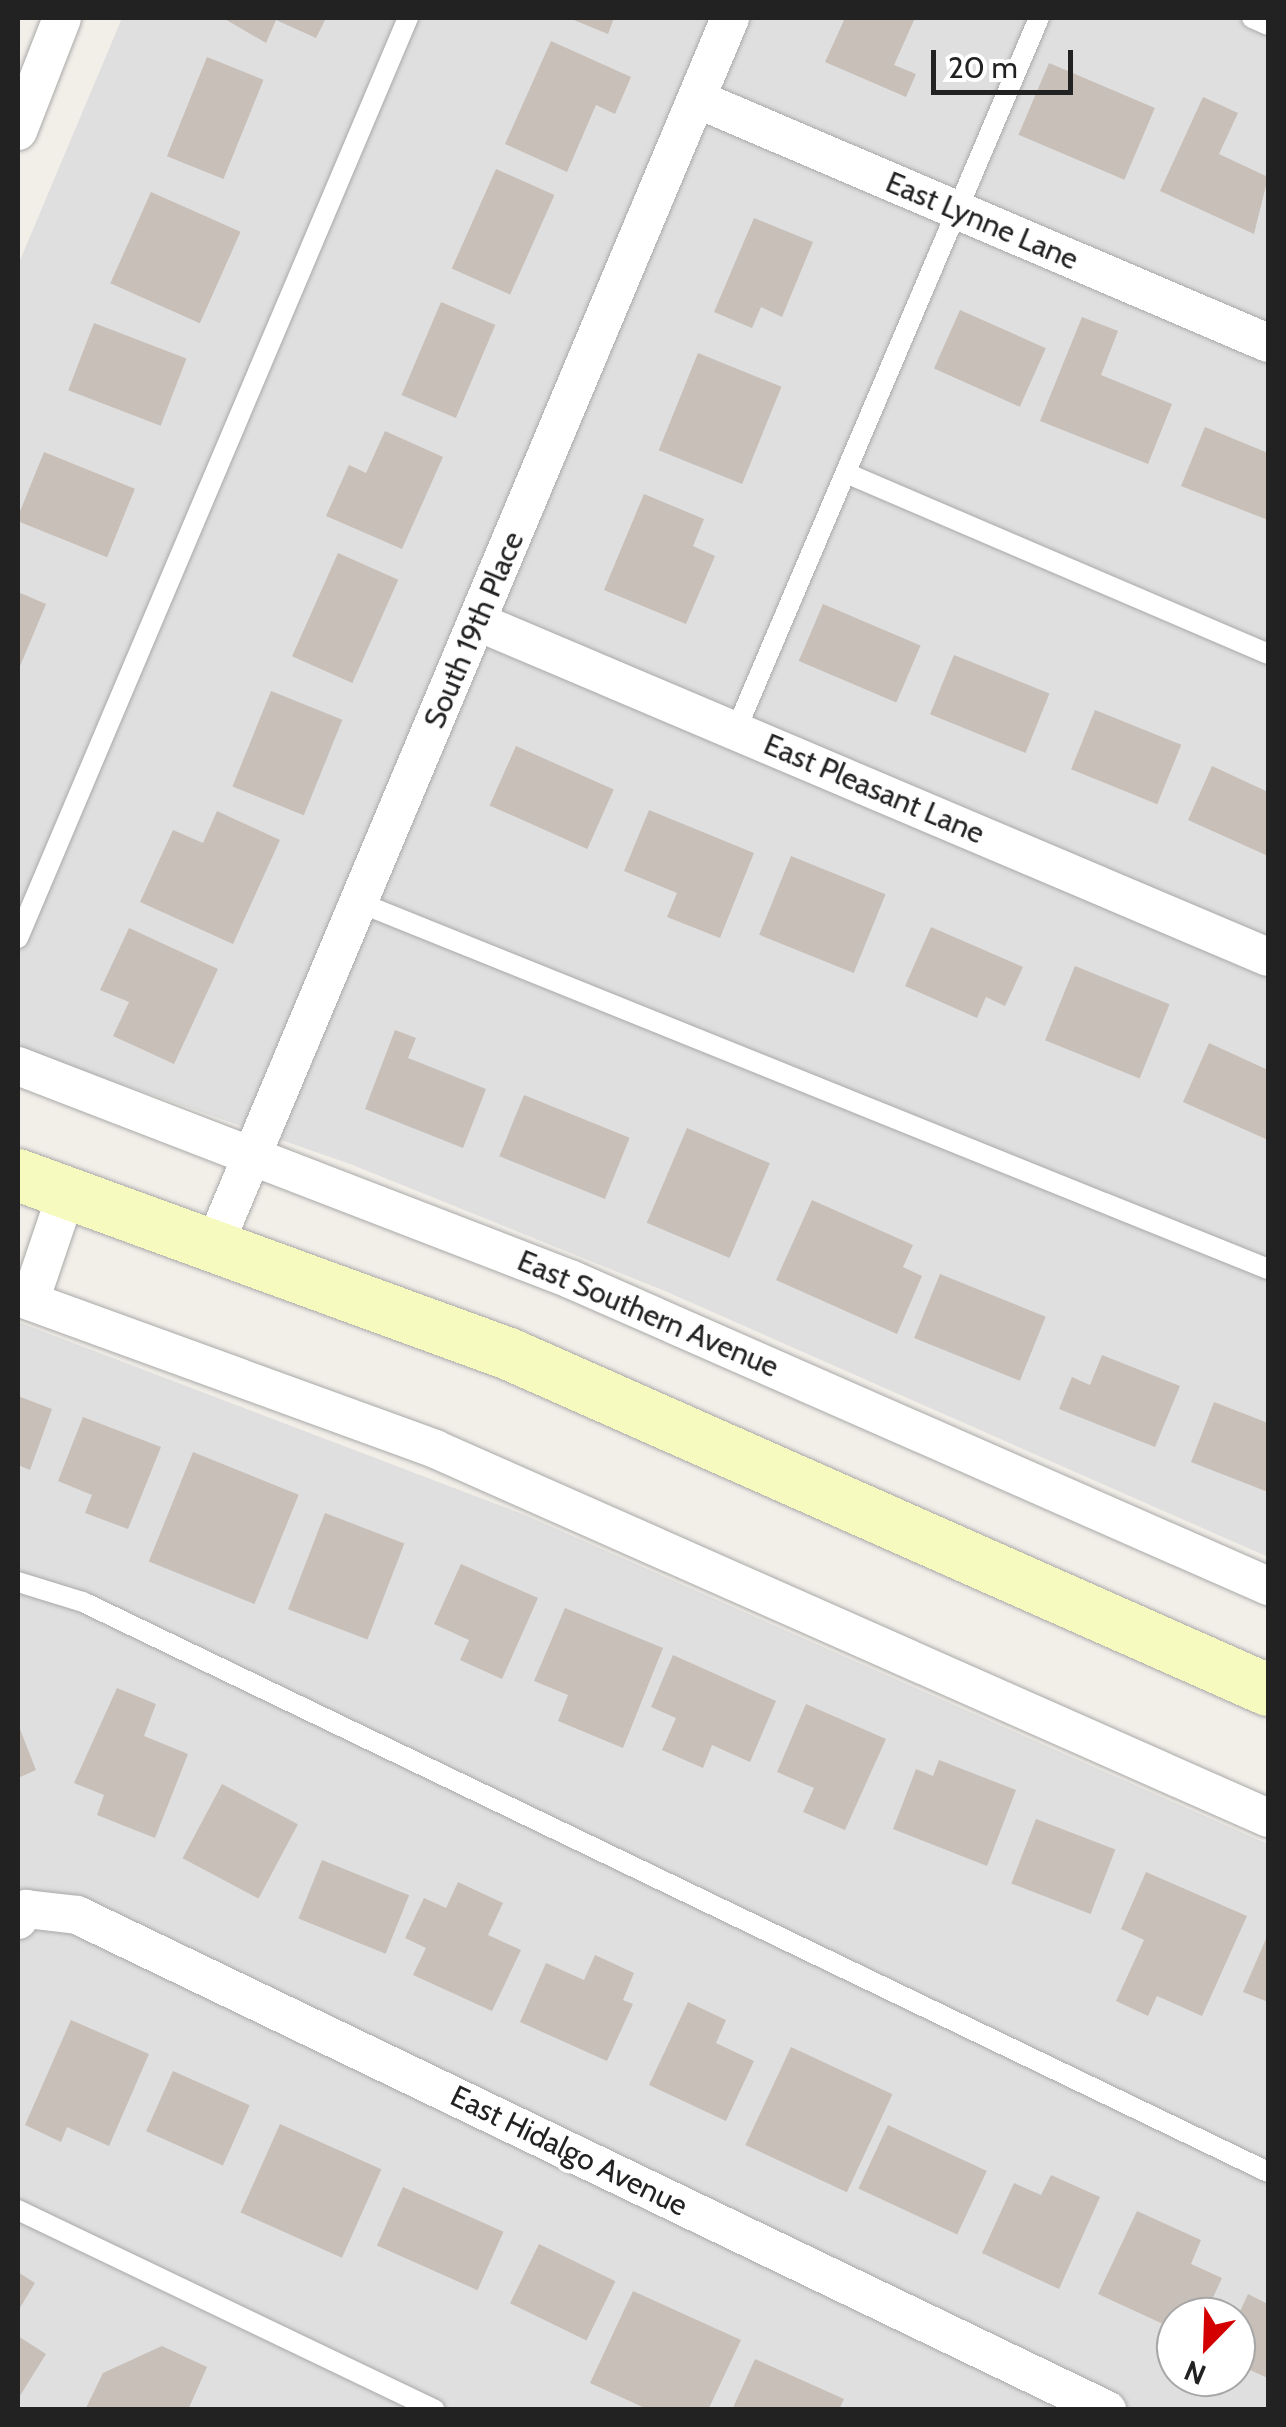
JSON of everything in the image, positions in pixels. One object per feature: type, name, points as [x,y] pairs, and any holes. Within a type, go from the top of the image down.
[{"type":"main road","points":[[18,1175],[216,1242],[509,1354],[1268,1690]]},
{"type":"street","points":[[18,131],[62,18]]},
{"type":"street","name":"South 19th Place","points":[[216,1242],[730,18]]},
{"type":"street","name":"East Lynne Lane","points":[[697,100],[1268,342]]},
{"type":"street","name":"East Pleasant Lane","points":[[478,622],[1268,957]]},
{"type":"street","name":"East Southern Avenue","points":[[18,1066],[254,1152],[570,1279],[1268,1586]]},
{"type":"street","points":[[68,1192],[24,1299],[435,1449],[1268,1818]]},
{"type":"street","name":"East Hidalgo Avenue","points":[[22,1914],[77,1916],[1108,2410]]},
{"type":"lane","points":[[18,938],[408,18]]},
{"type":"lane","points":[[736,730],[1039,18]]},
{"type":"lane","points":[[1252,18],[1268,25]]},
{"type":"lane","points":[[846,473],[1268,654]]},
{"type":"lane","points":[[358,902],[1268,1269]]},
{"type":"lane","points":[[18,1582],[82,1602],[1268,2172]]},
{"type":"lane","points":[[18,2210],[436,2410]]},
{"type":"shaded area","points":[[122,18],[1268,18],[1268,1557],[667,1292],[350,1164],[18,1048],[18,265]]},
{"type":"shaded area","points":[[18,1322],[525,1515],[1268,1844],[1268,2409],[18,2410]]},
{"type":"building","points":[[223,18],[326,18],[316,38],[276,20],[266,43]]},
{"type":"building","points":[[569,18],[614,18],[608,34]]},
{"type":"building","points":[[845,18],[915,18],[894,65],[916,74],[906,97],[825,62]]},
{"type":"building","points":[[551,41],[631,77],[615,114],[596,105],[567,172],[505,144]]},
{"type":"building","points":[[207,57],[264,80],[223,179],[167,156]]},
{"type":"building","points":[[1049,63],[1155,108],[1124,180],[1019,135]]},
{"type":"building","points":[[1203,97],[1238,113],[1219,154],[1268,177],[1254,234],[1160,191]]},
{"type":"building","points":[[496,169],[554,195],[510,295],[452,269]]},
{"type":"building","points":[[151,192],[241,232],[200,323],[110,283]]},
{"type":"building","points":[[754,218],[813,242],[782,317],[761,307],[752,328],[714,312]]},
{"type":"building","points":[[441,302],[495,325],[456,418],[402,395]]},
{"type":"building","points":[[960,310],[1046,348],[1020,407],[934,368]]},
{"type":"building","points":[[1082,317],[1118,331],[1101,375],[1172,404],[1148,464],[1040,421]]},
{"type":"building","points":[[94,323],[186,358],[161,426],[68,390]]},
{"type":"building","points":[[698,353],[781,387],[742,484],[659,450]]},
{"type":"building","points":[[1205,427],[1268,453],[1268,520],[1181,486]]},
{"type":"building","points":[[385,431],[443,457],[402,549],[326,516],[349,465],[366,473]]},
{"type":"building","points":[[44,452],[135,489],[107,557],[18,521]]},
{"type":"building","points":[[644,494],[704,519],[693,546],[715,556],[686,624],[604,590]]},
{"type":"building","points":[[338,553],[398,580],[352,683],[292,656]]},
{"type":"building","points":[[18,592],[46,604],[18,671]]},
{"type":"building","points":[[823,604],[921,645],[896,702],[799,661]]},
{"type":"building","points":[[954,655],[1049,694],[1026,753],[930,714]]},
{"type":"building","points":[[271,691],[342,720],[304,815],[232,786]]},
{"type":"building","points":[[1095,710],[1181,745],[1157,804],[1071,769]]},
{"type":"building","points":[[516,746],[614,790],[587,849],[490,805]]},
{"type":"building","points":[[1212,766],[1268,792],[1268,856],[1188,820]]},
{"type":"building","points":[[649,810],[754,853],[720,938],[667,917],[677,893],[624,871]]},
{"type":"building","points":[[217,811],[280,840],[233,944],[140,902],[173,830],[203,843]]},
{"type":"building","points":[[791,856],[886,894],[854,973],[759,935]]},
{"type":"building","points":[[931,927],[1023,967],[1005,1006],[986,997],[977,1018],[905,986]]},
{"type":"building","points":[[129,928],[218,969],[174,1064],[113,1036],[129,1002],[100,990]]},
{"type":"building","points":[[1075,966],[1170,1004],[1140,1078],[1045,1040]]},
{"type":"building","points":[[395,1030],[416,1038],[408,1058],[486,1089],[463,1148],[365,1109]]},
{"type":"building","points":[[1209,1043],[1268,1070],[1268,1140],[1183,1102]]},
{"type":"building","points":[[524,1095],[630,1138],[605,1199],[499,1156]]},
{"type":"building","points":[[687,1128],[770,1163],[730,1258],[647,1223]]},
{"type":"building","points":[[812,1200],[913,1245],[903,1267],[922,1276],[897,1334],[776,1280]]},
{"type":"building","points":[[940,1274],[1046,1317],[1020,1381],[914,1338]]},
{"type":"building","points":[[1102,1355],[1180,1386],[1155,1447],[1059,1409],[1072,1377],[1090,1385]]},
{"type":"building","points":[[18,1396],[52,1409],[30,1470],[18,1465]]},
{"type":"building","points":[[1214,1402],[1268,1423],[1268,1492],[1191,1462]]},
{"type":"building","points":[[83,1417],[161,1447],[128,1529],[85,1513],[92,1495],[58,1481]]},
{"type":"building","points":[[193,1452],[299,1495],[254,1604],[149,1561]]},
{"type":"building","points":[[325,1513],[404,1543],[367,1640],[288,1609]]},
{"type":"building","points":[[461,1564],[538,1598],[502,1679],[460,1660],[469,1640],[434,1624]]},
{"type":"building","points":[[565,1608],[663,1648],[623,1748],[558,1721],[568,1695],[534,1681]]},
{"type":"building","points":[[673,1655],[776,1701],[750,1762],[712,1745],[703,1768],[662,1750],[676,1718],[651,1707]]},
{"type":"building","points":[[117,1688],[156,1704],[144,1736],[188,1754],[155,1838],[97,1815],[104,1795],[74,1783]]},
{"type":"building","points":[[806,1704],[886,1739],[845,1830],[803,1812],[814,1788],[777,1772]]},
{"type":"building","points":[[18,1724],[36,1770],[18,1778]]},
{"type":"building","points":[[939,1760],[1016,1790],[987,1866],[893,1829],[916,1769],[933,1776]]},
{"type":"building","points":[[222,1784],[298,1824],[258,1899],[183,1858]]},
{"type":"building","points":[[1036,1819],[1115,1849],[1091,1914],[1011,1883]]},
{"type":"building","points":[[322,1860],[409,1895],[386,1954],[298,1918]]},
{"type":"building","points":[[1146,1872],[1247,1916],[1202,2016],[1157,1996],[1148,2016],[1116,2001],[1144,1940],[1121,1929]]},
{"type":"building","points":[[458,1882],[503,1903],[488,1935],[521,1950],[492,2011],[413,1975],[426,1948],[405,1938],[424,1898],[446,1908]]},
{"type":"building","points":[[1268,1934],[1268,2002],[1243,1992]]},
{"type":"building","points":[[595,1955],[634,1973],[623,2000],[633,2004],[607,2061],[520,2022],[546,1963],[584,1980]]},
{"type":"building","points":[[688,2002],[726,2020],[716,2043],[754,2061],[726,2121],[649,2085]]},
{"type":"building","points":[[71,2020],[149,2054],[109,2146],[67,2127],[61,2142],[25,2125]]},
{"type":"building","points":[[791,2047],[893,2094],[847,2192],[745,2145]]},
{"type":"building","points":[[173,2071],[250,2105],[223,2165],[146,2131]]},
{"type":"building","points":[[280,2124],[381,2169],[342,2258],[241,2213]]},
{"type":"building","points":[[888,2125],[987,2171],[957,2235],[858,2188]]},
{"type":"building","points":[[1051,2175],[1100,2197],[1059,2289],[982,2253],[1014,2183],[1041,2195]]},
{"type":"building","points":[[403,2187],[503,2232],[477,2290],[377,2245]]},
{"type":"building","points":[[1137,2211],[1201,2240],[1191,2264],[1222,2278],[1213,2297],[1156,2297],[1156,2321],[1098,2294]]},
{"type":"building","points":[[539,2244],[615,2281],[586,2341],[510,2303]]},
{"type":"building","points":[[18,2272],[35,2283],[18,2311]]},
{"type":"building","points":[[633,2291],[741,2340],[708,2410],[649,2410],[590,2383]]},
{"type":"building","points":[[1256,2298],[1268,2304],[1268,2378],[1256,2373]]},
{"type":"building","points":[[18,2336],[46,2354],[18,2399]]},
{"type":"building","points":[[162,2346],[207,2367],[188,2410],[85,2410],[103,2373]]},
{"type":"building","points":[[755,2359],[844,2399],[839,2410],[732,2410]]}]
